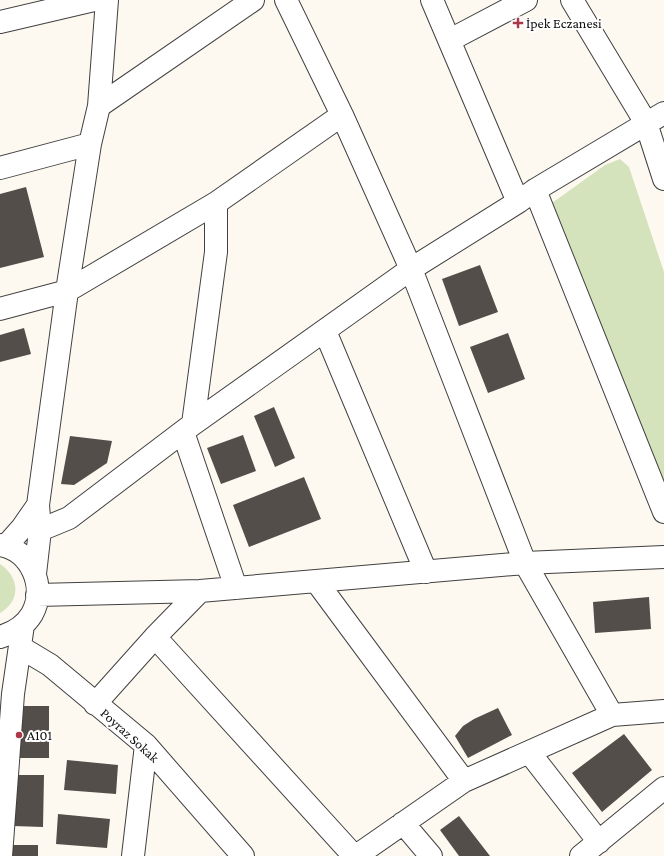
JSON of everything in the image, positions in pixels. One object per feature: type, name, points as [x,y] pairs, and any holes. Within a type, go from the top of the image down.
[{"type":"street","points":[[0,22],[94,0]]},
{"type":"street","points":[[35,574],[40,530],[38,505],[67,291],[90,144],[99,106],[107,0]]},
{"type":"street","points":[[99,106],[253,0]]},
{"type":"street","points":[[286,0],[342,115],[411,269],[525,563],[612,715]]},
{"type":"street","points":[[432,0],[450,40],[527,196],[664,512]]},
{"type":"street","points":[[450,40],[526,0]]},
{"type":"street","points":[[572,0],[655,118],[664,179]]},
{"type":"street","points":[[0,309],[67,291],[216,203],[342,115]]},
{"type":"street","points":[[40,530],[69,518],[188,428],[411,269],[655,118]]},
{"type":"street","points":[[0,168],[90,144]]},
{"type":"street","points":[[216,203],[216,252],[188,428],[236,588]]},
{"type":"street","points":[[325,331],[426,572]]},
{"type":"street","points":[[0,636],[11,633],[23,625],[32,615],[37,602],[38,588],[35,574],[28,562],[18,552],[3,546],[22,528],[38,505]]},
{"type":"street","points":[[37,595],[200,591],[525,563],[664,557]]},
{"type":"street","points":[[316,581],[464,781]]},
{"type":"street","points":[[94,704],[155,637],[200,591]]},
{"type":"street","points":[[2,856],[13,694],[23,625]]},
{"type":"street","points":[[155,637],[355,856],[464,781],[612,715],[664,711]]},
{"type":"street","name":"Poyraz Sokak","points":[[20,647],[50,665],[94,704],[146,745],[243,856]]},
{"type":"street","points":[[133,856],[146,745]]},
{"type":"street","points":[[528,752],[599,842]]},
{"type":"street","points":[[581,856],[664,788]]},
{"type":"street","points":[[402,823],[431,856]]},
{"type":"green space","points":[[620,159],[629,167],[664,272],[664,491],[552,203],[605,165]]},
{"type":"green space","points":[[0,564],[7,569],[11,575],[14,582],[15,596],[7,608],[0,613]]},
{"type":"building","points":[[26,187],[44,257],[0,268],[0,194]]},
{"type":"building","points":[[480,265],[498,312],[459,326],[442,279]]},
{"type":"building","points":[[24,328],[31,354],[0,362],[0,335]]},
{"type":"building","points":[[508,333],[525,379],[488,393],[470,347]]},
{"type":"building","points":[[274,407],[295,458],[275,467],[254,416]]},
{"type":"building","points":[[243,435],[256,471],[221,484],[207,448]]},
{"type":"building","points":[[70,436],[112,441],[107,463],[74,485],[61,484]]},
{"type":"building","points":[[304,477],[321,519],[249,547],[233,505]]},
{"type":"building","points":[[649,597],[651,629],[595,633],[593,602]]},
{"type":"building","points":[[20,706],[49,706],[49,758],[19,758]]},
{"type":"building","points":[[498,708],[512,735],[468,758],[455,736],[463,726]]},
{"type":"building","points":[[624,734],[652,770],[602,812],[572,773]]},
{"type":"building","points":[[67,760],[118,765],[116,794],[64,790]]},
{"type":"building","points":[[14,775],[44,775],[43,827],[13,826]]},
{"type":"building","points":[[58,814],[110,819],[107,848],[56,844]]},
{"type":"building","points":[[459,816],[490,856],[459,856],[440,830]]},
{"type":"building","points":[[8,845],[38,845],[38,856],[8,856]]},
{"type":"place","name":"İpek Eczanesi","points":[[518,23]]},
{"type":"place","name":"A101","points":[[19,735]]}]
